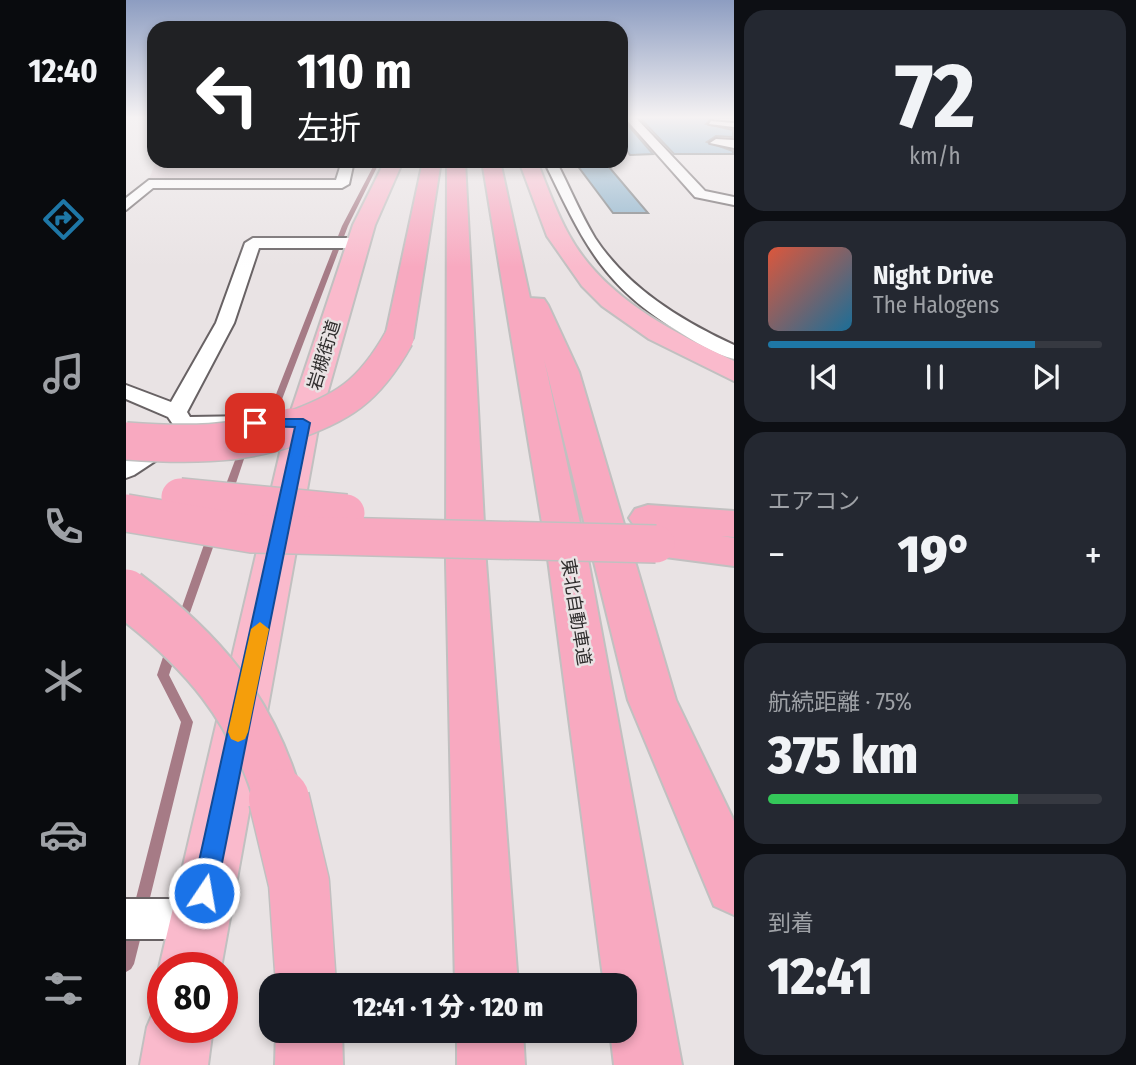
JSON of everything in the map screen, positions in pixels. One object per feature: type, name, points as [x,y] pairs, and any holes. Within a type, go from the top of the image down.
[{"type":"highway","name":"岩槻街道","points":[[193,952],[303,423],[359,243],[385,176],[422,168]]},
{"type":"highway","points":[[126,441],[183,444],[228,442],[263,435],[319,416],[343,403],[375,377],[399,338],[448,168]]},
{"type":"highway","points":[[450,168],[486,973]]},
{"type":"highway","name":"東北自動車道","points":[[455,168],[506,235],[568,559],[648,1065]]},
{"type":"highway","points":[[531,168],[558,236],[588,277],[649,327],[733,372]]},
{"type":"highway","points":[[506,235],[564,372],[652,700],[733,886]]},
{"type":"highway","points":[[126,487],[200,501],[331,512],[652,531],[733,552]]},
{"type":"highway","points":[[126,513],[252,534],[652,531],[733,524]]},
{"type":"highway","points":[[126,593],[163,621],[205,661],[234,701],[274,779],[299,884],[305,973]]},
{"type":"highway","points":[[174,1065],[177,1043]]},
{"type":"highway","points":[[309,1043],[309,1065]]},
{"type":"highway","points":[[490,1043],[491,1065]]},
{"type":"street","points":[[126,206],[149,184],[342,184],[346,168]]},
{"type":"street","points":[[554,168],[589,238],[610,269],[641,299],[678,324],[733,353]]},
{"type":"street","points":[[676,168],[701,194],[733,201]]},
{"type":"street","points":[[126,470],[180,433],[180,418],[225,324],[253,243],[359,243]]},
{"type":"street","points":[[126,391],[180,418],[303,423]]},
{"type":"street","points":[[132,920],[198,919]]},
{"type":"shaded area","points":[[153,168],[340,168],[337,178],[330,182],[148,182]]},
{"type":"building","points":[[579,168],[610,168],[648,213],[613,213]]},
{"type":"waterway","points":[[277,402],[345,226],[374,168]]},
{"type":"waterway","points":[[227,495],[244,447]]},
{"type":"waterway","points":[[181,624],[212,536]]},
{"type":"waterway","points":[[140,910],[187,722],[163,675],[172,648]]},
{"type":"waterway","points":[[126,964],[135,928]]},
{"type":"slow traffic","points":[[238,732],[260,629]]},
{"type":"route","points":[[204,893],[303,423],[255,423]]}]
